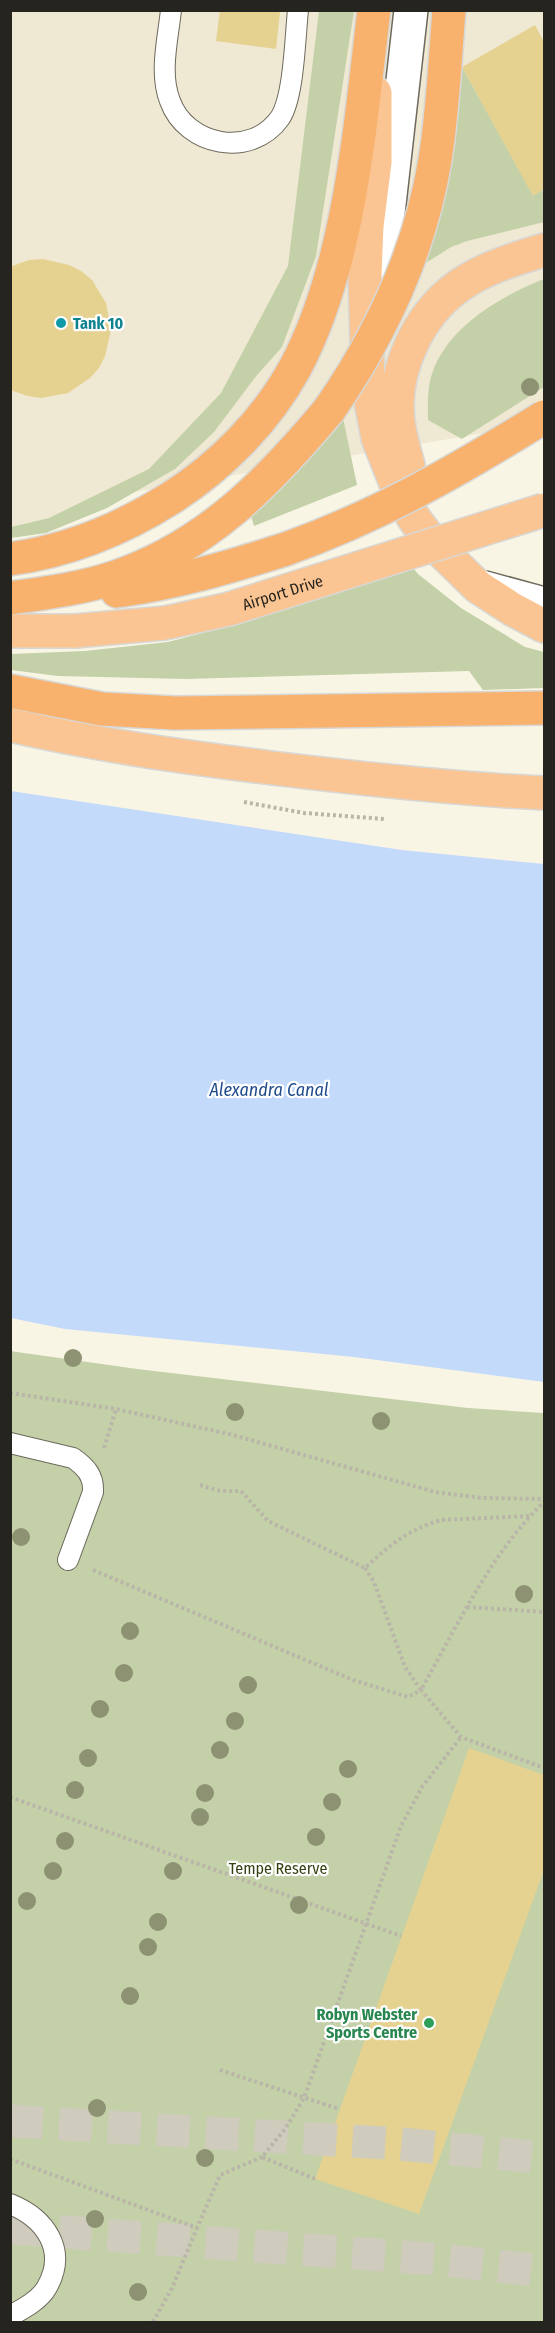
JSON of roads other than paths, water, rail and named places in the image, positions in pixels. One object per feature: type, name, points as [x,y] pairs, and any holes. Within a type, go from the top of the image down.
[{"type":"highway","points":[[10,559],[38,555],[75,544],[114,530],[148,513],[183,491],[214,467],[244,439],[270,406],[295,368],[317,318],[334,264],[356,158],[375,10]]},
{"type":"highway","points":[[10,598],[62,591],[112,579],[147,565],[193,540],[231,513],[260,486],[290,456],[329,410],[371,344],[407,263],[422,217],[435,161],[448,10]]},
{"type":"highway","points":[[10,598],[88,596],[172,582],[221,570],[333,532],[428,486],[544,417]]},
{"type":"highway","points":[[10,691],[102,709],[175,713],[544,708]]},
{"type":"main road","points":[[375,10],[375,162],[365,274],[368,387],[378,438],[399,491],[413,517],[430,540],[468,578],[512,609],[544,626]]},
{"type":"main road","points":[[468,578],[438,536],[408,465],[398,421],[397,400],[400,379],[415,336],[427,317],[450,293],[484,271],[544,250]]},
{"type":"main road","name":"Airport Drive","points":[[10,631],[75,631],[165,623],[229,609],[544,510]]},
{"type":"main road","points":[[10,725],[95,742],[226,762],[427,785],[544,793]]},
{"type":"street","points":[[368,387],[411,10]]},
{"type":"street","points":[[468,578],[544,603]]},
{"type":"lane","points":[[171,10],[165,78],[170,102],[183,123],[199,137],[219,143],[243,142],[265,133],[280,117],[288,97],[298,10]]},
{"type":"lane","points":[[10,1443],[73,1458],[82,1465],[94,1482],[93,1492],[68,1560]]},
{"type":"lane","points":[[10,2204],[38,2219],[50,2236],[54,2254],[53,2272],[46,2289],[31,2304],[10,2316]]},
{"type":"water","name":"Alexandra Canal","points":[[11,791],[402,850],[544,864],[544,1382],[354,1357],[65,1329],[11,1318]]},
{"type":"tunnel","points":[[10,2121],[401,2144],[544,2158]]},
{"type":"tunnel","points":[[10,2228],[434,2259],[544,2271]]},
{"type":"place","name":"Tank 10","points":[[61,323]]},
{"type":"place","name":"Robyn Webster Sports Centre","points":[[429,2023]]},
{"type":"park label","name":"Tempe Reserve","points":[[278,1868]]}]
